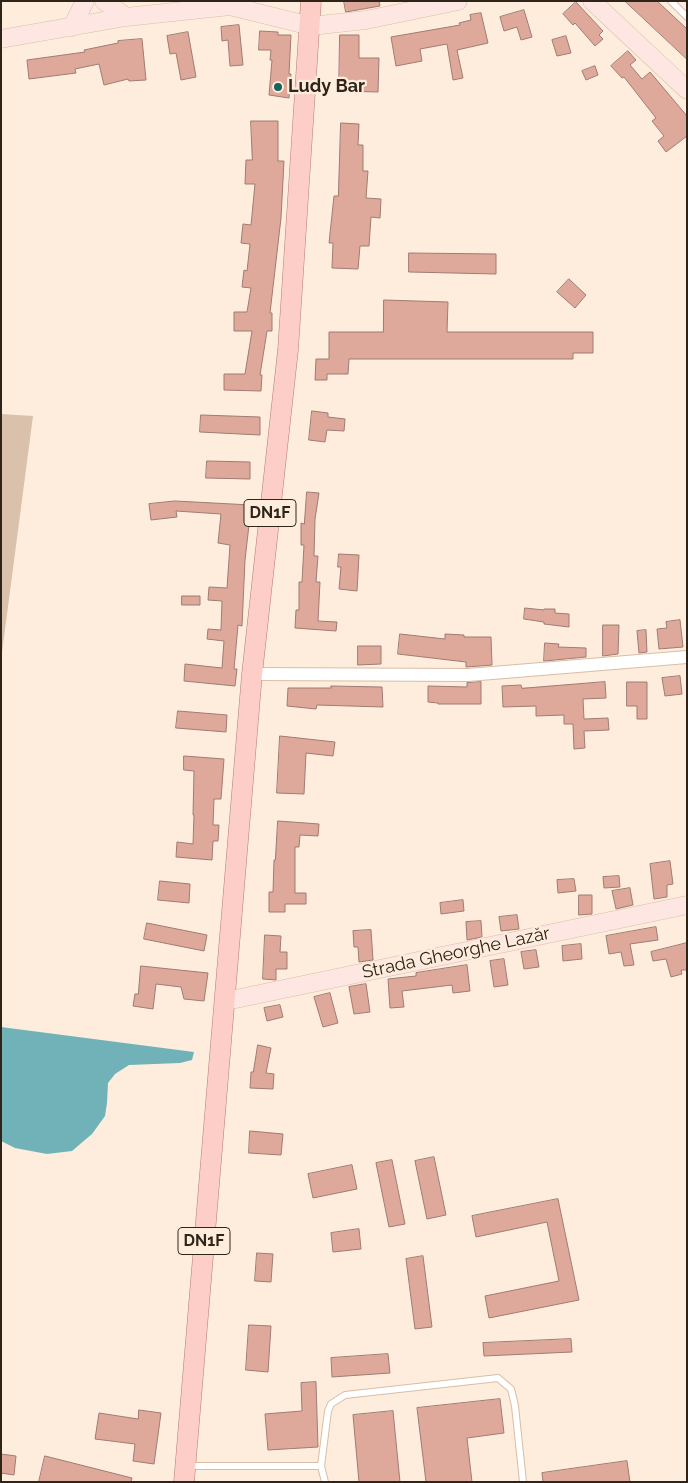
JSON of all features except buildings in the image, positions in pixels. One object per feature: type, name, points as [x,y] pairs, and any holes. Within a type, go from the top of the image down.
[{"type":"main road","points":[[72,27],[85,1]]},
{"type":"main road","points":[[104,1],[126,17]]},
{"type":"main road","name":"DN1F","points":[[185,1474],[252,674],[288,350],[311,1]]},
{"type":"main road","points":[[1,40],[126,17],[237,4],[310,26],[366,20],[458,1]]},
{"type":"main road","points":[[592,1],[687,90]]},
{"type":"main road","name":"Strada Gheorghe Lazăr","points":[[226,1001],[687,905]]},
{"type":"street","points":[[252,674],[468,675],[687,657]]},
{"type":"lane","points":[[671,1],[687,17]]},
{"type":"lane","points":[[325,1482],[321,1466],[328,1411],[331,1404],[345,1394],[498,1378],[511,1389],[515,1406],[523,1482]]},
{"type":"lane","points":[[185,1474],[321,1466]]},
{"type":"shaded area","points":[[1,414],[33,416],[1,660]]},
{"type":"water","points":[[1,1027],[194,1052],[192,1060],[180,1063],[129,1065],[115,1074],[108,1083],[105,1116],[92,1134],[72,1151],[47,1154],[15,1148],[1,1141]]},
{"type":"place","name":"Ludy Bar","points":[[278,87]]}]
